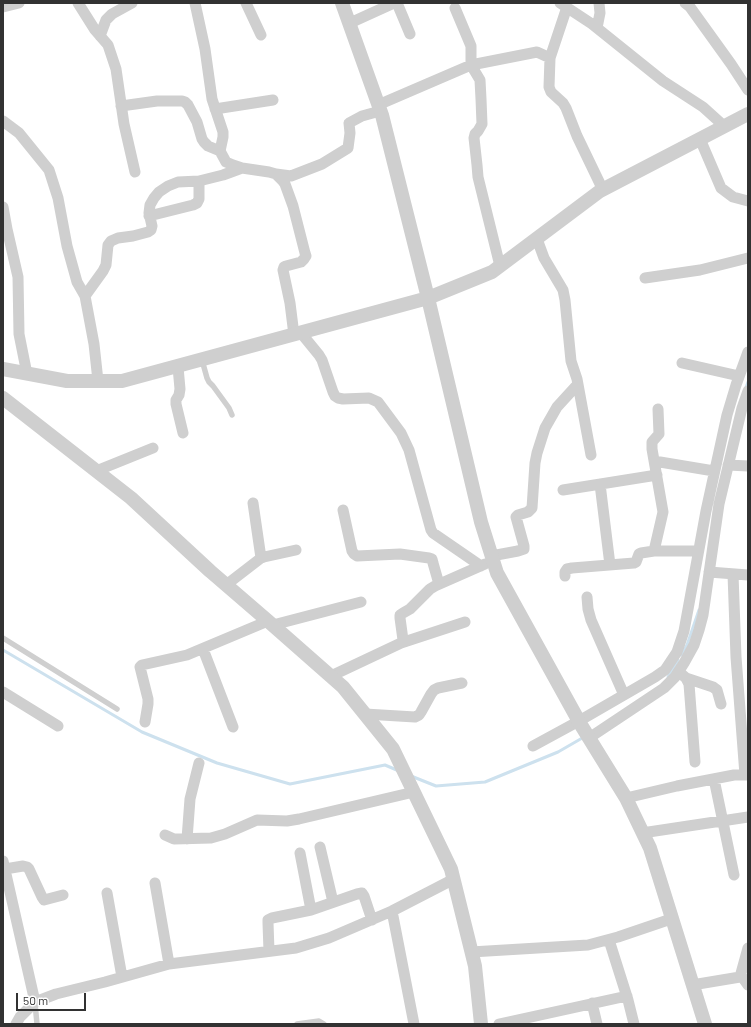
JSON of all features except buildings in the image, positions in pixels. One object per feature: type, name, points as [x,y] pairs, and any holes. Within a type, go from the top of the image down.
[{"type":"street","points":[[3,7],[19,3]]},
{"type":"street","points":[[78,3],[95,30],[108,45],[116,69],[124,124],[135,172]]},
{"type":"street","points":[[100,36],[106,20],[112,14],[132,3]]},
{"type":"street","points":[[195,3],[205,49],[212,99],[223,132],[220,151]]},
{"type":"street","points":[[246,3],[261,35]]},
{"type":"street","points":[[342,3],[379,108],[428,298],[481,522],[488,561]]},
{"type":"street","points":[[350,23],[396,3],[410,34]]},
{"type":"street","points":[[597,28],[600,13],[599,3]]},
{"type":"street","points":[[686,3],[731,64],[748,90]]},
{"type":"street","points":[[603,190],[577,136],[566,108],[563,103],[551,92],[549,87],[550,58],[563,5],[597,28],[663,81],[704,107],[724,126]]},
{"type":"street","points":[[455,8],[471,46],[471,65],[480,80],[482,124],[474,138],[478,177],[500,266]]},
{"type":"street","points":[[121,106],[157,101],[185,102],[197,122],[204,142],[208,146],[220,151],[226,162],[242,168],[291,176],[322,164],[348,148],[350,124],[362,116],[471,65],[536,52],[550,58]]},
{"type":"street","points":[[216,109],[273,100]]},
{"type":"street","points":[[3,369],[67,381],[122,381],[428,298],[492,272],[603,190],[748,114]]},
{"type":"street","points":[[3,121],[18,133],[49,170],[58,198],[67,246],[77,282],[85,296],[94,344],[98,381]]},
{"type":"street","points":[[700,139],[721,188],[733,197],[748,201]]},
{"type":"street","points":[[85,296],[106,265],[108,245],[111,242],[118,238],[140,234],[151,230],[152,226],[149,216],[150,205],[159,192],[178,182],[199,181],[224,175],[242,168]]},
{"type":"street","points":[[276,174],[285,184],[293,206],[306,256],[301,262],[286,266],[283,270],[297,334],[322,360],[335,396],[343,399],[369,398],[378,402],[401,433],[414,465],[433,533],[488,561],[497,573],[584,730],[626,798],[650,848],[705,1024]]},
{"type":"street","points":[[149,216],[197,203],[199,199],[199,181]]},
{"type":"street","points":[[3,207],[6,229],[18,277],[19,334],[27,374]]},
{"type":"street","points":[[537,239],[544,258],[563,290],[571,361],[578,384],[590,455]]},
{"type":"street","points":[[645,278],[700,270],[748,258]]},
{"type":"street","points":[[584,730],[624,695],[665,670],[676,652],[684,631],[698,551],[727,415],[748,352]]},
{"type":"street","points":[[682,363],[739,376]]},
{"type":"street","points":[[178,367],[180,389],[176,404],[183,432]]},
{"type":"street","points":[[401,643],[403,640],[400,616],[410,609],[430,589],[488,561],[524,549],[516,517],[528,512],[533,505],[535,463],[545,428],[557,407],[578,384]]},
{"type":"street","points":[[683,675],[703,616],[719,504],[742,408],[748,391]]},
{"type":"street","points":[[3,398],[131,498],[226,585],[343,687],[393,749],[451,869],[475,966],[481,1024]]},
{"type":"street","points":[[654,551],[663,512],[652,442],[659,434],[658,409]]},
{"type":"street","points":[[96,471],[153,448]]},
{"type":"street","points":[[654,462],[714,471]]},
{"type":"street","points":[[728,465],[748,466]]},
{"type":"street","points":[[563,490],[657,475]]},
{"type":"street","points":[[600,484],[610,565]]},
{"type":"street","points":[[253,503],[261,558]]},
{"type":"street","points":[[343,510],[352,551],[354,554],[357,556],[400,554],[432,559],[439,584]]},
{"type":"street","points":[[226,585],[261,558],[296,550]]},
{"type":"street","points":[[565,576],[565,572],[572,568],[634,563],[641,553],[654,551],[698,551]]},
{"type":"street","points":[[709,572],[748,575]]},
{"type":"street","points":[[626,798],[734,775],[746,775],[736,657],[733,574]]},
{"type":"street","points":[[587,598],[591,620],[624,695]]},
{"type":"street","points":[[145,722],[148,699],[140,667],[142,665],[182,656],[270,623],[361,602]]},
{"type":"street","points":[[330,676],[398,646],[401,643],[465,622]]},
{"type":"street","points":[[203,649],[233,727]]},
{"type":"street","points":[[683,675],[689,684],[695,762]]},
{"type":"street","points":[[533,746],[584,730],[664,688],[675,677],[683,675],[713,687],[716,690],[721,704]]},
{"type":"street","points":[[365,714],[415,717],[422,712],[434,690],[462,683]]},
{"type":"street","points":[[3,692],[58,726]]},
{"type":"street","points":[[187,839],[190,798],[199,763]]},
{"type":"street","points":[[714,779],[734,875]]},
{"type":"street","points":[[165,835],[174,839],[217,837],[258,820],[287,821],[299,819],[412,788]]},
{"type":"street","points":[[642,832],[748,817]]},
{"type":"street","points":[[320,847],[333,902]]},
{"type":"street","points":[[300,854],[311,910]]},
{"type":"street","points":[[36,1002],[4,865],[27,867],[44,900],[63,895]]},
{"type":"street","points":[[16,1024],[20,1017],[36,1002],[56,994],[169,964],[296,948],[329,938],[392,911],[454,879]]},
{"type":"street","points":[[155,883],[169,964]]},
{"type":"street","points":[[107,892],[122,977]]},
{"type":"street","points":[[269,951],[268,920],[272,918],[311,910],[362,893],[372,920]]},
{"type":"street","points":[[392,911],[414,1024]]},
{"type":"street","points":[[471,952],[588,945],[609,940],[671,918]]},
{"type":"street","points":[[609,940],[627,996],[634,1024]]},
{"type":"street","points":[[740,977],[748,948]]},
{"type":"street","points":[[692,985],[740,977],[743,978],[748,985]]},
{"type":"street","points":[[499,1024],[627,996]]},
{"type":"street","points":[[592,1003],[597,1024]]},
{"type":"lane","points":[[202,360],[209,382],[229,408],[232,415]]},
{"type":"lane","points":[[3,638],[117,709]]},
{"type":"lane","points":[[36,1002],[37,1024]]},
{"type":"lane","points":[[297,1024],[319,1021],[324,1024]]},
{"type":"waterway","points":[[745,390],[748,382]]},
{"type":"waterway","points":[[681,655],[687,645],[699,610]]},
{"type":"waterway","points":[[3,650],[142,732],[217,763],[290,784],[385,765],[399,771]]},
{"type":"waterway","points":[[668,677],[678,660]]},
{"type":"waterway","points":[[411,776],[436,786],[485,782],[558,752],[584,737]]}]
